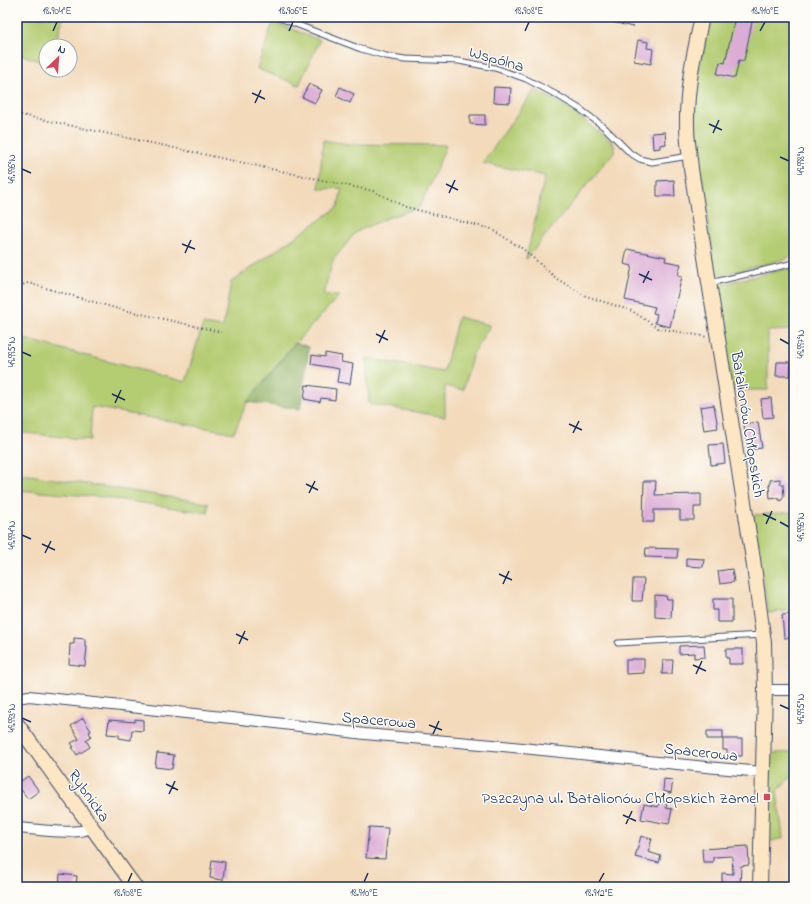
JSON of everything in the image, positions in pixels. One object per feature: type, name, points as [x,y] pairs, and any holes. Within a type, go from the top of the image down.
[{"type":"street","name":"Batalionów Chłopskich","points":[[702,17],[694,52],[686,128],[753,559],[763,635],[764,690],[760,887]]},
{"type":"street","points":[[764,690],[794,690]]},
{"type":"street","name":"Spacerowa","points":[[17,698],[29,696],[365,734],[493,745],[706,768],[762,772]]},
{"type":"street","name":"Rybnicka","points":[[17,724],[135,887]]},
{"type":"street","points":[[17,828],[78,832],[91,828]]},
{"type":"lane","name":"Wspólna","points":[[277,17],[361,49],[386,56],[405,59],[459,61],[495,68],[526,79],[580,109],[604,127],[630,154],[640,159],[652,162],[690,156]]},
{"type":"lane","points":[[709,283],[794,263]]},
{"type":"lane","points":[[618,643],[763,635]]},
{"type":"path","points":[[17,114],[372,191],[406,207],[491,229],[523,249],[556,279],[586,296],[632,311],[658,328],[698,336],[718,338]]},
{"type":"path","points":[[17,289],[19,286],[28,283],[115,308],[221,332]]},
{"type":"green space","points":[[17,17],[63,17],[57,38],[38,38],[38,61],[17,53]]},
{"type":"green space","points":[[710,17],[794,17],[794,200],[792,209],[794,253],[786,259],[715,276],[695,123],[695,86]]},
{"type":"green space","points":[[273,22],[320,40],[299,85],[257,69]]},
{"type":"green space","points":[[534,90],[563,104],[614,144],[614,152],[526,259],[545,176],[483,163]]},
{"type":"green space","points":[[323,140],[348,144],[446,145],[420,207],[387,218],[356,232],[333,260],[323,295],[339,296],[289,350],[247,402],[234,433],[92,407],[90,440],[17,432],[17,337],[185,382],[203,324],[223,327],[231,282],[338,207],[342,188],[319,189]]},
{"type":"green space","points":[[794,267],[794,330],[768,331],[768,390],[732,390],[714,286]]},
{"type":"green space","points":[[458,317],[489,325],[489,328],[473,353],[463,390],[445,386],[445,417],[369,404],[366,358],[444,372]]},
{"type":"green space","points":[[295,343],[309,347],[300,409],[247,402]]},
{"type":"green space","points":[[17,473],[208,503],[208,513],[102,497],[17,490]]},
{"type":"green space","points":[[794,512],[794,610],[768,613],[753,515]]},
{"type":"green space","points":[[794,752],[794,775],[777,790],[783,838],[765,843],[766,756],[776,753]]},
{"type":"building","points":[[604,17],[631,17],[631,19],[635,20],[633,27],[604,20]]},
{"type":"building","points":[[735,17],[753,17],[744,61],[739,60],[735,78],[717,74],[720,62],[725,63]]},
{"type":"building","points":[[638,40],[648,42],[647,48],[653,49],[651,64],[634,61]]},
{"type":"building","points":[[309,84],[322,90],[315,103],[302,97]]},
{"type":"building","points":[[340,87],[354,94],[350,103],[336,96]]},
{"type":"building","points":[[494,87],[511,88],[510,103],[493,102]]},
{"type":"building","points":[[470,115],[485,115],[485,125],[470,124]]},
{"type":"building","points":[[665,132],[666,144],[660,145],[660,148],[653,149],[652,133]]},
{"type":"building","points":[[674,180],[675,196],[657,196],[657,181]]},
{"type":"building","points":[[627,249],[666,257],[665,261],[681,264],[678,275],[682,276],[670,327],[655,323],[657,314],[653,313],[655,307],[625,300],[632,266],[624,264]]},
{"type":"building","points":[[325,353],[342,356],[341,362],[353,364],[350,384],[337,382],[339,369],[311,364],[312,355],[325,357]]},
{"type":"building","points":[[777,362],[791,362],[790,376],[776,376]]},
{"type":"building","points":[[306,385],[336,389],[335,400],[321,398],[320,402],[304,399]]},
{"type":"building","points":[[771,398],[773,417],[763,418],[761,399]]},
{"type":"building","points":[[714,405],[718,428],[704,430],[700,407]]},
{"type":"building","points":[[758,422],[762,448],[747,450],[744,424]]},
{"type":"building","points":[[723,444],[725,463],[711,465],[709,445]]},
{"type":"building","points":[[780,479],[780,484],[783,484],[784,496],[781,501],[777,498],[770,499],[770,480]]},
{"type":"building","points":[[644,481],[656,481],[655,495],[701,494],[701,507],[694,507],[694,520],[680,520],[680,510],[654,510],[654,522],[643,522]]},
{"type":"building","points":[[646,548],[678,549],[677,558],[645,557]]},
{"type":"building","points":[[686,558],[704,559],[703,567],[686,566]]},
{"type":"building","points":[[732,569],[734,582],[720,584],[718,571]]},
{"type":"building","points":[[633,579],[644,579],[642,601],[632,601]]},
{"type":"building","points":[[655,595],[666,596],[667,599],[672,599],[671,618],[655,617]]},
{"type":"building","points":[[713,599],[732,599],[732,622],[717,622],[717,610],[713,610]]},
{"type":"building","points":[[793,614],[794,637],[784,638],[782,615]]},
{"type":"building","points":[[74,638],[85,639],[85,647],[87,647],[85,666],[69,664],[70,644],[74,644]]},
{"type":"building","points":[[704,645],[705,657],[694,658],[694,653],[679,654],[679,646]]},
{"type":"building","points":[[726,649],[743,649],[743,664],[729,664],[729,658],[726,658]]},
{"type":"building","points":[[644,659],[644,673],[626,674],[626,660]]},
{"type":"building","points":[[663,660],[673,660],[672,674],[662,674]]},
{"type":"building","points":[[83,718],[91,731],[89,732],[91,736],[86,740],[90,747],[77,755],[71,743],[79,739],[71,726]]},
{"type":"building","points":[[135,719],[143,720],[143,731],[132,730],[131,740],[119,738],[119,735],[107,734],[109,720],[135,722]]},
{"type":"building","points":[[707,731],[723,731],[723,739],[707,739]]},
{"type":"building","points":[[723,739],[742,739],[742,756],[727,756],[727,750],[723,750]]},
{"type":"building","points":[[157,753],[174,755],[172,769],[155,767]]},
{"type":"building","points":[[28,776],[39,791],[28,799],[17,784]]},
{"type":"building","points":[[664,779],[673,780],[671,793],[663,791]]},
{"type":"building","points":[[659,802],[667,804],[666,808],[672,809],[669,824],[641,819],[644,804],[658,807]]},
{"type":"building","points":[[369,827],[388,828],[385,859],[366,858]]},
{"type":"building","points":[[641,836],[652,839],[648,852],[661,856],[659,863],[635,857]]},
{"type":"building","points":[[748,846],[749,865],[741,866],[740,887],[726,887],[726,883],[722,883],[722,873],[733,874],[732,856],[713,857],[713,862],[703,862],[702,849]]},
{"type":"building","points":[[212,860],[225,862],[223,880],[210,878]]},
{"type":"building","points":[[60,874],[77,876],[76,887],[59,887]]},
{"type":"place","name":"Pszczyna ul. Batalionów Chłopskich Zamel","points":[[767,797]]}]
